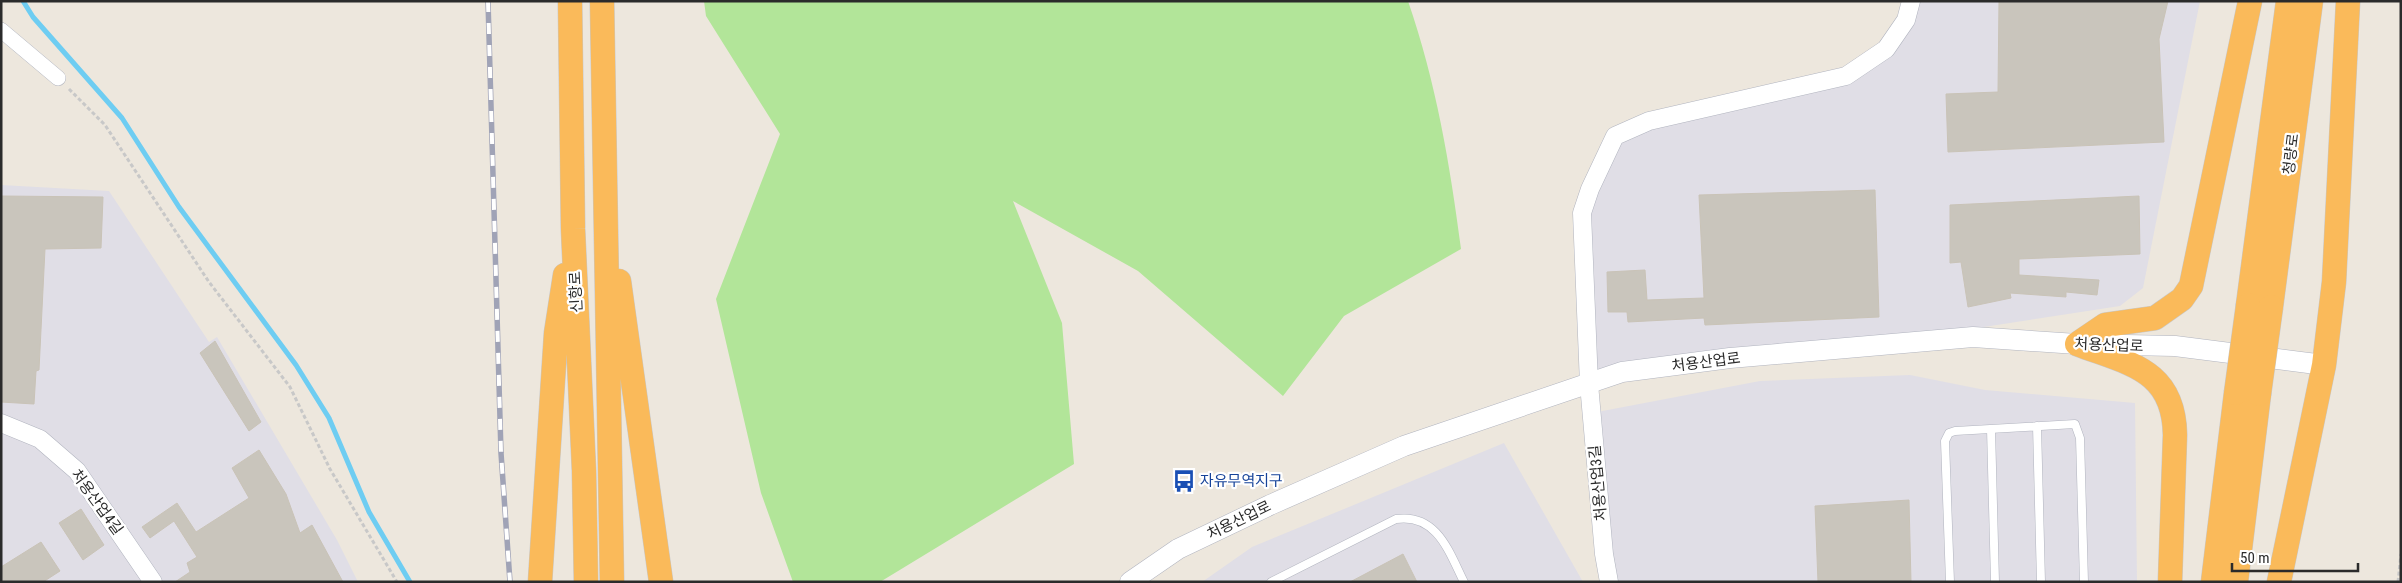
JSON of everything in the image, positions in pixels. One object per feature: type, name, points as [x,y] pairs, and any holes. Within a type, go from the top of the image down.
[{"type":"highway","name":"신항로","points":[[570,1],[573,229],[584,472],[586,582]]},
{"type":"highway","name":"신항로","points":[[602,1],[612,582]]},
{"type":"highway","points":[[2077,344],[2105,325],[2155,318],[2182,299],[2191,286],[2250,1]]},
{"type":"highway","name":"청량로","points":[[2259,306],[2288,1]]},
{"type":"highway","name":"청량로","points":[[2259,306],[2311,1]]},
{"type":"highway","points":[[2279,582],[2324,365],[2334,282],[2348,1]]},
{"type":"highway","points":[[605,185],[660,577]]},
{"type":"highway","points":[[540,582],[556,333],[573,229]]},
{"type":"highway","points":[[2213,582],[2248,393],[2259,306]]},
{"type":"highway","points":[[2077,344],[2132,366],[2151,376],[2162,385],[2170,400],[2175,416],[2170,582]]},
{"type":"highway","points":[[2236,582],[2248,393]]},
{"type":"main road","name":"처용산업로","points":[[1130,582],[1178,549],[1270,505],[1395,450],[1622,372],[1730,358],[1974,337],[2077,344],[2175,346],[2324,365]]},
{"type":"street","name":"처용산업3길","points":[[1609,582],[1604,554],[1589,384],[1582,213],[1590,189],[1614,136],[1649,120],[1846,76],[1886,49],[1906,20],[1911,1]]},
{"type":"street","points":[[1,30],[58,78]]},
{"type":"street","name":"처용산업4길","points":[[1,423],[40,439],[77,471],[153,582]]},
{"type":"lane","points":[[1950,582],[1945,441],[1949,434],[1956,431],[2075,424],[2079,431],[2084,582]]},
{"type":"lane","points":[[2036,426],[2041,582]]},
{"type":"lane","points":[[1991,429],[1995,582]]},
{"type":"lane","points":[[1271,582],[1396,519],[1407,517],[1434,528],[1444,542],[1464,582]]},
{"type":"path","points":[[58,78],[105,125],[209,282],[290,387],[330,469],[397,582]]},
{"type":"path","points":[[2398,582],[2401,554]]},
{"type":"shaded area","points":[[1911,1],[2200,1],[2143,288],[2120,306],[1855,347],[1589,384],[1590,189],[1615,136],[1804,86],[1886,49]]},
{"type":"shaded area","points":[[1,185],[109,191],[209,342],[217,337],[337,540],[358,582],[1,582]]},
{"type":"shaded area","points":[[1910,375],[1985,390],[2135,403],[2137,582],[1609,582],[1592,413],[1760,381]]},
{"type":"shaded area","points":[[1504,443],[1583,582],[1202,582],[1252,547]]},
{"type":"green space","points":[[704,1],[1408,1],[1427,62],[1441,123],[1461,249],[1344,316],[1283,396],[1138,271],[1013,201],[1062,323],[1074,464],[880,582],[793,582],[761,493],[716,299],[780,134],[706,16]]},
{"type":"building","points":[[1999,1],[2168,1],[2159,39],[2164,142],[1948,152],[1946,94],[1998,92]]},
{"type":"building","points":[[1875,190],[1879,317],[1705,325],[1704,318],[1628,322],[1627,312],[1608,312],[1607,272],[1645,270],[1647,300],[1704,298],[1699,195]]},
{"type":"building","points":[[1,196],[103,197],[101,248],[45,249],[39,370],[36,371],[34,404],[1,402]]},
{"type":"building","points":[[2139,196],[2140,254],[2019,259],[2019,275],[2099,280],[2097,295],[2066,292],[2066,297],[2010,293],[2011,298],[1968,307],[1961,262],[1950,263],[1950,205]]},
{"type":"building","points":[[215,341],[261,422],[249,431],[200,353]]},
{"type":"building","points":[[259,450],[286,494],[300,533],[312,525],[343,582],[175,582],[190,572],[187,563],[197,557],[174,521],[150,538],[142,527],[177,503],[196,532],[249,498],[232,468]]},
{"type":"building","points":[[1909,500],[1911,582],[1818,582],[1815,506]]},
{"type":"building","points":[[81,509],[104,545],[83,560],[59,523]]},
{"type":"building","points":[[41,542],[60,571],[43,582],[1,582],[1,567]]},
{"type":"building","points":[[1403,554],[1417,582],[1350,582]]},
{"type":"waterway","points":[[23,1],[33,17],[122,118],[179,207],[296,365],[329,418],[369,512],[410,582]]},
{"type":"railway","points":[[488,1],[501,453],[510,582]]},
{"type":"place","name":"자유무역지구","points":[[1184,481]]}]
